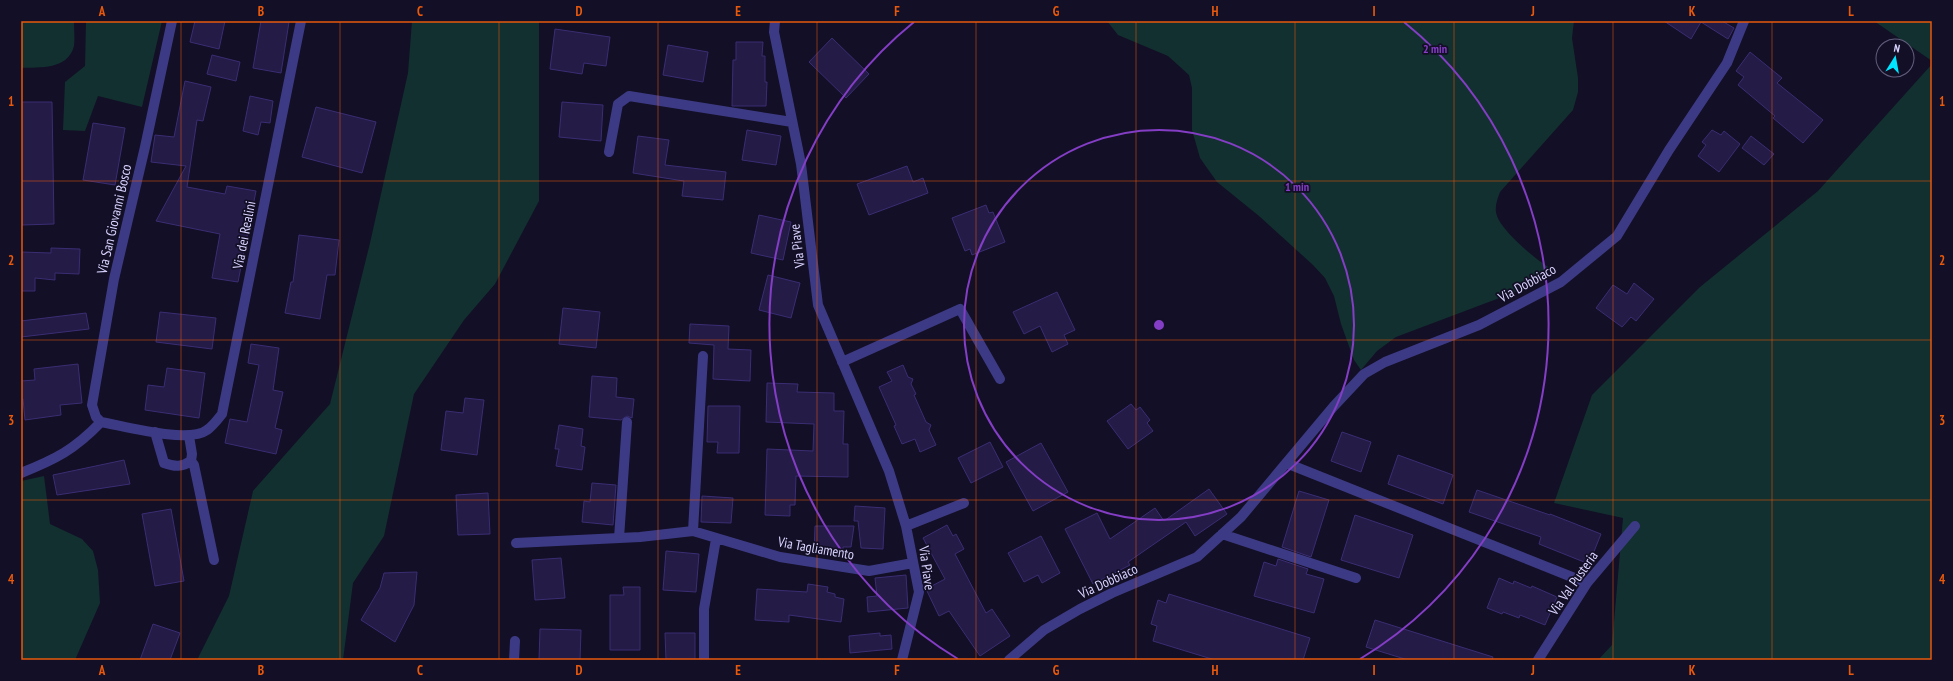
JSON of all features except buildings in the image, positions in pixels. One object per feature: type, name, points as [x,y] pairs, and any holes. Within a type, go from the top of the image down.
[{"type":"street","name":"Via San Giovanni Bosco","points":[[100,422],[96,417],[92,405],[114,279],[146,147],[172,21]]},
{"type":"street","name":"Via dei Realini","points":[[100,422],[155,432],[189,436],[207,431],[222,414],[302,21]]},
{"type":"street","name":"Via Piave","points":[[775,21],[774,32],[801,164],[818,306],[889,471],[906,526],[919,592],[902,660]]},
{"type":"street","name":"Via Dobbiaco","points":[[1009,660],[1044,630],[1112,593],[1197,558],[1241,518],[1286,463],[1364,374],[1385,362],[1479,325],[1561,282],[1617,236],[1669,150],[1727,63],[1744,21]]},
{"type":"street","points":[[609,152],[618,104],[629,96],[792,122]]},
{"type":"street","points":[[842,362],[960,309],[1000,379]]},
{"type":"street","points":[[693,532],[702,356]]},
{"type":"street","points":[[21,473],[58,457],[82,441],[100,422]]},
{"type":"street","points":[[619,538],[627,422]]},
{"type":"street","points":[[155,432],[164,463],[174,466],[184,466],[191,461]]},
{"type":"street","points":[[189,436],[192,454],[191,461],[194,465],[214,560]]},
{"type":"street","points":[[1286,463],[1586,583]]},
{"type":"street","points":[[906,526],[964,503]]},
{"type":"street","name":"Via Val Pusteria","points":[[1538,660],[1586,583],[1635,526]]},
{"type":"street","name":"Via Tagliamento","points":[[516,543],[619,538],[693,532],[780,557],[869,571],[913,563]]},
{"type":"street","points":[[1222,534],[1356,578]]},
{"type":"street","points":[[704,660],[704,609],[716,539]]},
{"type":"street","points":[[514,660],[515,641]]},
{"type":"green space","points":[[21,21],[74,21],[74,46],[71,54],[60,63],[52,66],[21,68]]},
{"type":"green space","points":[[86,21],[162,21],[142,107],[98,96],[85,131],[63,130],[65,82],[85,66]]},
{"type":"green space","points":[[412,21],[539,21],[539,201],[495,284],[464,320],[414,394],[384,536],[353,583],[343,660],[197,660],[229,596],[253,491],[330,404],[370,243],[408,73]]},
{"type":"green space","points":[[1107,21],[1574,21],[1572,38],[1578,78],[1578,92],[1573,110],[1500,192],[1496,207],[1496,213],[1500,222],[1512,237],[1528,252],[1550,268],[1526,288],[1396,337],[1377,351],[1361,370],[1354,360],[1341,324],[1334,296],[1325,278],[1313,265],[1259,216],[1217,182],[1200,158],[1192,130],[1192,88],[1189,75],[1168,56],[1118,35]]},
{"type":"green space","points":[[1874,21],[1932,21],[1932,61],[1915,49],[1915,38],[1899,38]]},
{"type":"green space","points":[[1932,64],[1932,660],[1598,660],[1612,645],[1623,518],[1554,503],[1592,395],[1700,287],[1818,191]]},
{"type":"green space","points":[[44,476],[50,524],[82,539],[93,551],[98,570],[100,603],[75,660],[21,660],[21,481]]}]
